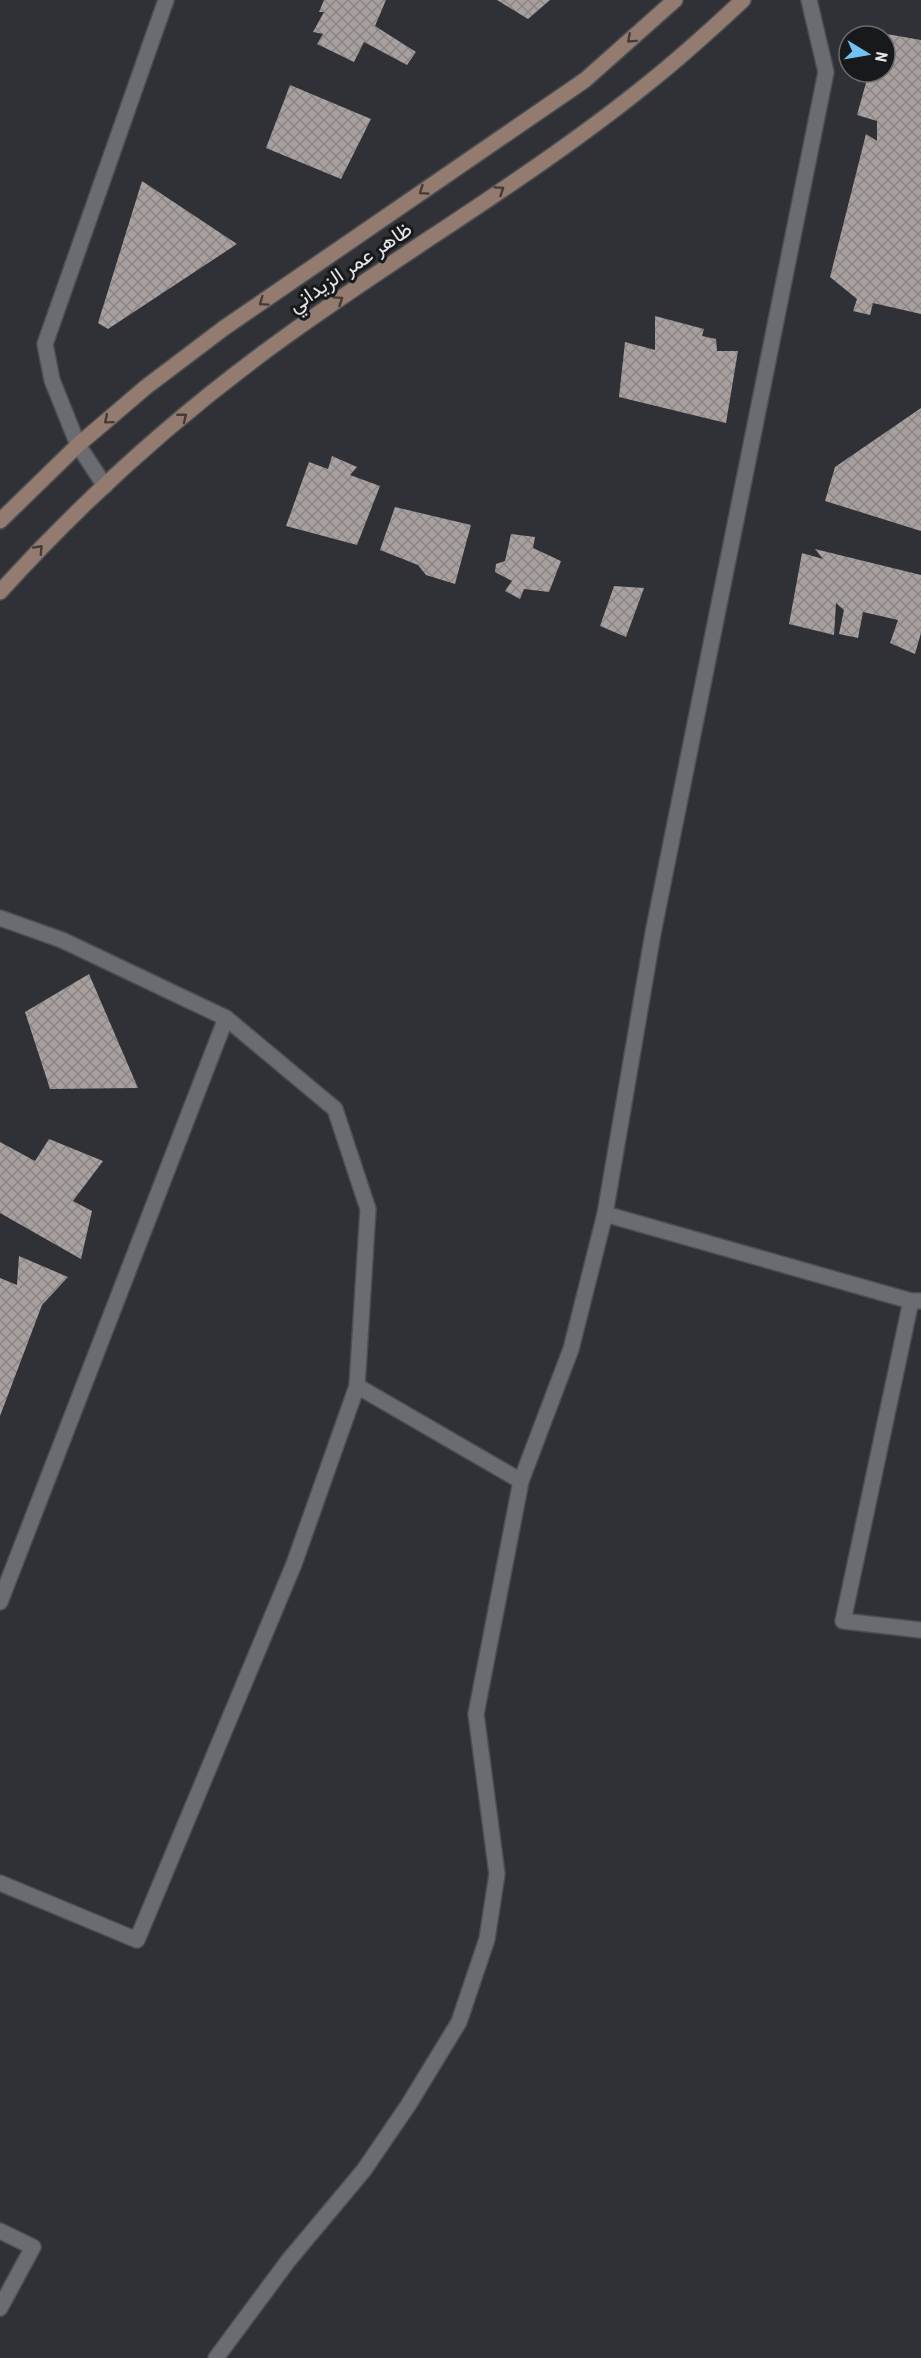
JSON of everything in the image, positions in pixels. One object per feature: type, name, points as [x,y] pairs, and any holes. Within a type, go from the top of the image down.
[{"type":"main road","name":"ظاهر عمر الزيداني","points":[[0,521],[78,445],[146,387],[224,328],[585,80],[675,0]]},
{"type":"main road","name":"ظاهر عمر الزيداني","points":[[0,592],[43,545],[163,434],[284,338],[580,135],[645,86],[743,0]]},
{"type":"street","points":[[105,486],[78,445],[52,380],[45,344],[166,0]]},
{"type":"street","points":[[216,2358],[288,2261],[364,2170],[409,2104],[459,2022],[488,1939],[497,1874],[476,1714],[521,1481],[571,1349],[605,1214],[655,921],[826,72],[809,0]]},
{"type":"street","points":[[0,1883],[137,1940],[294,1563],[357,1386],[368,1209],[335,1109],[226,1018],[62,940],[1,919]]},
{"type":"street","points":[[0,1602],[226,1018]]},
{"type":"street","points":[[605,1214],[916,1301],[843,1621],[921,1630]]},
{"type":"street","points":[[357,1386],[521,1481]]},
{"type":"street","points":[[0,2231],[33,2247],[0,2308]]},
{"type":"building","points":[[324,0],[386,0],[375,26],[416,52],[407,65],[364,42],[354,62],[317,44],[323,34],[313,32],[324,12],[319,12]]},
{"type":"building","points":[[497,0],[550,0],[528,19]]},
{"type":"building","points":[[897,36],[921,40],[921,314],[873,303],[870,315],[853,311],[857,299],[830,277],[866,134],[877,141],[877,121],[857,115],[866,84],[897,84]]},
{"type":"building","points":[[290,85],[371,119],[341,179],[266,148]]},
{"type":"building","points":[[142,181],[237,244],[108,329],[98,323]]},
{"type":"building","points":[[655,316],[704,329],[702,336],[716,339],[717,351],[738,351],[726,423],[619,397],[625,342],[655,350]]},
{"type":"building","points":[[921,408],[921,531],[825,501],[835,467]]},
{"type":"building","points":[[332,456],[357,467],[350,475],[380,486],[357,545],[286,526],[309,462],[328,469]]},
{"type":"building","points":[[395,507],[471,525],[455,584],[426,575],[418,565],[380,550]]},
{"type":"building","points":[[511,534],[535,537],[533,548],[561,561],[549,592],[524,589],[520,599],[505,591],[512,581],[495,572],[496,564],[505,561]]},
{"type":"building","points":[[815,549],[921,575],[921,633],[915,654],[890,643],[898,620],[863,612],[858,638],[839,634],[844,610],[836,603],[834,635],[789,624],[802,553],[823,559]]},
{"type":"building","points":[[614,586],[644,588],[626,637],[600,626]]},
{"type":"building","points":[[89,974],[138,1088],[50,1089],[25,1012]]},
{"type":"building","points":[[49,1139],[103,1161],[73,1201],[92,1211],[81,1259],[0,1213],[0,1142],[35,1161]]},
{"type":"building","points":[[19,1256],[68,1277],[42,1305],[0,1416],[0,1278],[17,1285]]}]
